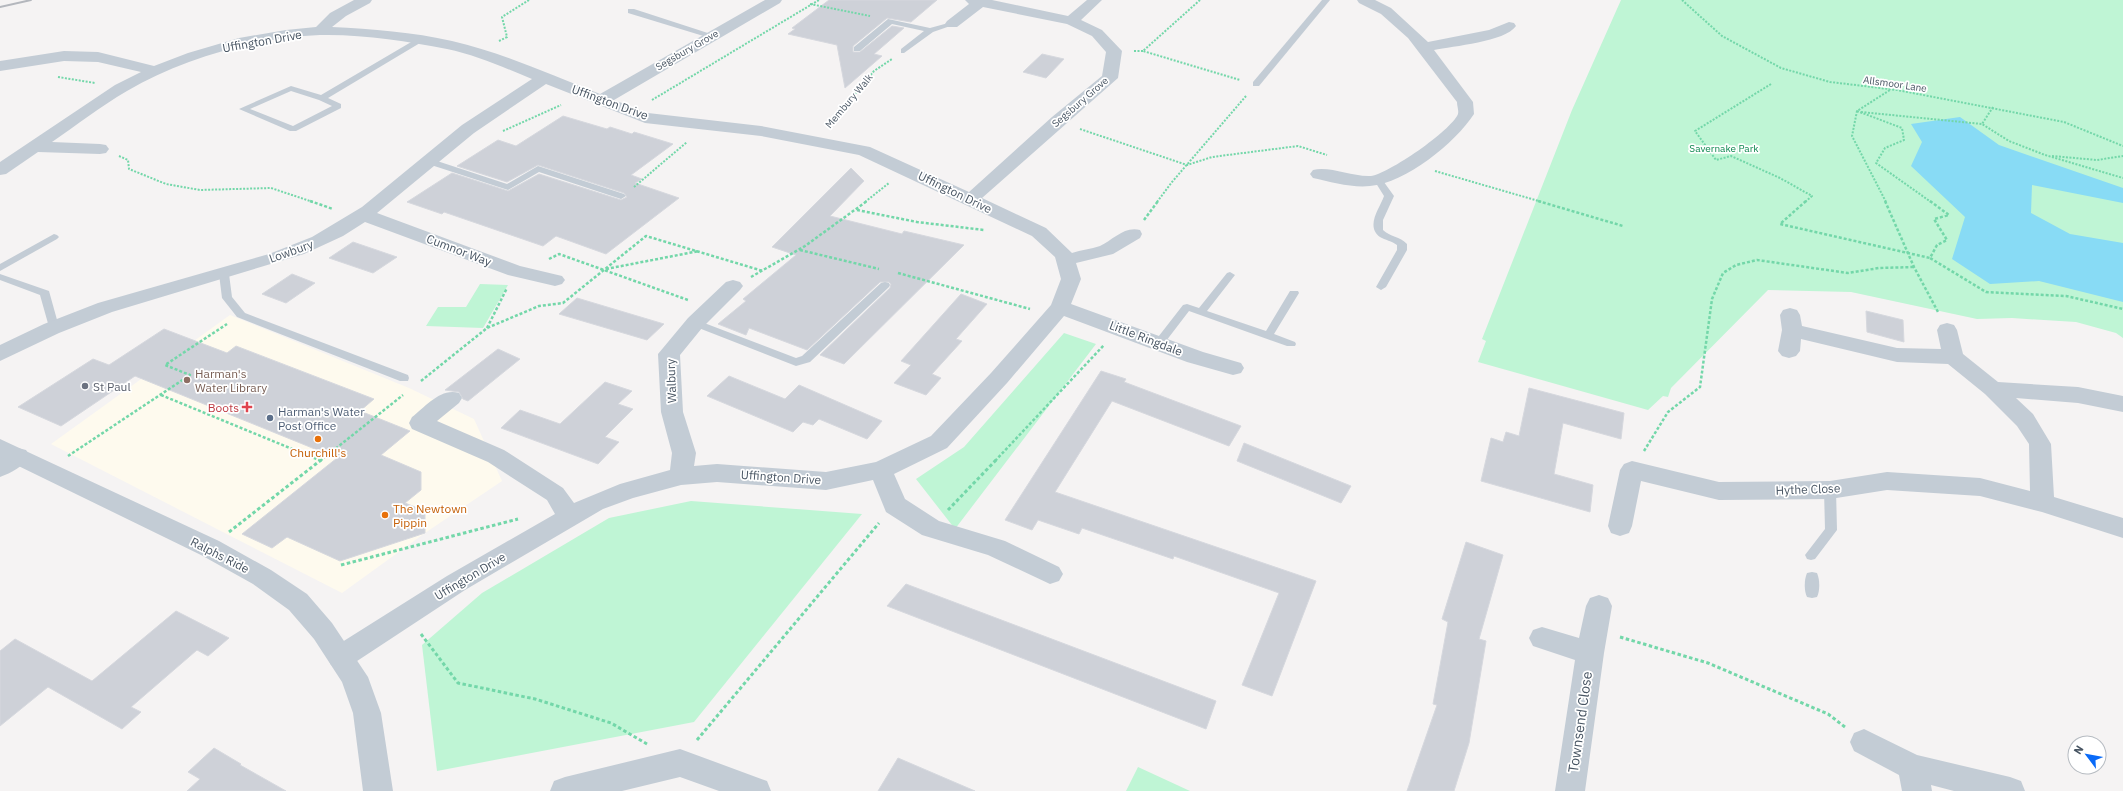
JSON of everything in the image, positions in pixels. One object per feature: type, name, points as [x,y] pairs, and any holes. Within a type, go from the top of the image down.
[{"type":"street","points":[[321,32],[328,21],[339,13],[366,0]]},
{"type":"street","points":[[1070,21],[1096,0]]},
{"type":"street","points":[[1319,174],[1349,180],[1378,180],[1409,164],[1446,137],[1459,124],[1466,114],[1465,102],[1424,47],[1386,11],[1364,0]]},
{"type":"street","name":"Segsbury Grove","points":[[600,101],[771,1]]},
{"type":"street","points":[[952,24],[976,1]]},
{"type":"street","name":"Segsbury Grove","points":[[970,200],[1058,121],[1110,78],[1114,51],[1097,33],[1070,21],[976,1]]},
{"type":"street","points":[[1424,47],[1493,34],[1509,26]]},
{"type":"street","name":"Uffington Drive","points":[[0,170],[120,88],[155,71],[193,56],[239,43],[286,34],[321,32],[382,34],[450,45],[478,53],[546,77],[600,101],[646,118],[761,131],[864,151],[906,168],[1039,232],[1064,254],[1071,279],[1060,306],[999,378],[939,442],[881,470],[826,481],[717,472],[680,476],[628,490],[594,503],[569,516],[456,584],[341,657]]},
{"type":"street","points":[[0,66],[64,56],[98,57],[155,71]]},
{"type":"street","name":"Lowbury","points":[[0,354],[54,327],[141,296],[224,274],[279,256],[320,240],[365,215],[428,161],[497,107],[546,77]]},
{"type":"street","points":[[35,147],[100,150]]},
{"type":"street","name":"Cumnor Way","points":[[365,215],[515,271],[555,280]]},
{"type":"street","points":[[1066,260],[1106,250],[1133,234]]},
{"type":"street","name":"Walbury","points":[[680,476],[684,453],[672,412],[669,354],[702,315],[733,286]]},
{"type":"street","name":"Little Ringdale","points":[[1060,306],[1159,343],[1233,368]]},
{"type":"street","points":[[1789,351],[1791,322],[1897,355],[1952,357],[1993,389],[2025,420],[2040,444],[2042,503]]},
{"type":"street","points":[[1947,330],[1952,357]]},
{"type":"street","points":[[1993,389],[2078,395],[2123,404]]},
{"type":"street","points":[[451,398],[420,423],[496,456],[555,494],[569,516]]},
{"type":"street","name":"Ralphs Ride","points":[[6,457],[210,548],[262,577],[298,602],[323,631],[354,677],[367,713],[378,791]]},
{"type":"street","points":[[881,470],[895,504],[931,528],[996,548],[1050,574]]},
{"type":"street","points":[[1620,526],[1632,470]]},
{"type":"street","name":"Hythe Close","points":[[1632,470],[1719,491],[1830,490],[1887,481],[1980,487],[2042,503],[2123,528]]},
{"type":"street","name":"Townsend Close","points":[[1570,791],[1590,653],[1600,606]]},
{"type":"street","points":[[1542,638],[1590,653]]},
{"type":"street","points":[[1864,742],[1915,779],[2010,791]]},
{"type":"street","points":[[566,791],[680,763],[756,791]]},
{"type":"lane","points":[[1256,84],[1326,0]]},
{"type":"lane","points":[[631,11],[713,36]]},
{"type":"lane","points":[[856,48],[891,21],[930,30]]},
{"type":"lane","points":[[904,51],[930,30],[952,24]]},
{"type":"lane","points":[[322,98],[338,106],[293,129],[243,109],[291,88],[322,98],[421,40]]},
{"type":"lane","points":[[428,161],[508,188],[538,169],[621,196]]},
{"type":"lane","points":[[1378,180],[1389,196],[1378,223],[1379,230],[1383,234],[1398,240],[1402,244],[1402,250],[1381,287]]},
{"type":"lane","points":[[0,268],[54,237]]},
{"type":"lane","points":[[224,274],[227,298],[241,315],[404,378]]},
{"type":"lane","points":[[1201,312],[1230,275]]},
{"type":"lane","points":[[0,277],[45,294],[54,327]]},
{"type":"lane","points":[[702,315],[796,362],[806,359],[885,285]]},
{"type":"lane","points":[[1268,336],[1294,293]]},
{"type":"lane","points":[[1159,343],[1187,307],[1291,344]]},
{"type":"lane","points":[[1811,555],[1831,530],[1830,490]]},
{"type":"lane","points":[[1812,577],[1812,593]]},
{"type":"path","points":[[478,53],[507,37],[502,17],[529,0]]},
{"type":"path","points":[[647,103],[819,0]]},
{"type":"path","points":[[1133,234],[1172,182],[1256,84],[1143,51],[1200,0]]},
{"type":"path","name":"Allsmoor Lane","points":[[1682,0],[1722,36],[1781,68],[1830,82],[1891,89],[1993,106],[2064,122],[2123,146]]},
{"type":"path","points":[[810,4],[891,21]]},
{"type":"path","name":"Membury Walk","points":[[816,141],[874,71],[904,51]]},
{"type":"path","points":[[56,77],[120,88]]},
{"type":"path","points":[[1771,84],[1695,131],[1716,160],[1731,156],[1780,178],[1812,196],[1780,224],[1930,258],[1986,292],[2066,296],[2123,309]]},
{"type":"path","points":[[1891,89],[1856,111],[1852,136],[1910,253],[1914,267],[1947,330]]},
{"type":"path","points":[[1982,124],[1993,106]]},
{"type":"path","points":[[1856,111],[1982,124],[2008,141],[2045,155],[2123,178]]},
{"type":"path","points":[[1856,111],[1902,128],[1904,140],[1885,148],[1876,162],[1949,214],[1934,219],[1947,240],[1937,245],[1930,258]]},
{"type":"path","points":[[1058,121],[1187,165],[1212,157],[1298,146],[1332,156]]},
{"type":"path","points":[[621,196],[646,178],[706,124]]},
{"type":"path","points":[[100,150],[128,160],[129,169],[166,184],[200,190],[271,188],[334,209],[365,215]]},
{"type":"path","points":[[2045,155],[2087,160],[2113,160],[2123,156]]},
{"type":"path","points":[[1409,164],[1623,226]]},
{"type":"path","points":[[416,385],[487,328],[539,306],[562,303],[646,236],[763,271],[800,250],[857,210],[906,168]]},
{"type":"path","points":[[857,210],[917,222],[991,231]]},
{"type":"path","points":[[800,250],[882,270]]},
{"type":"path","points":[[604,270],[700,251]]},
{"type":"path","points":[[1632,470],[1668,412],[1700,387],[1712,299],[1722,273],[1736,265],[1757,260],[1848,273],[1879,268],[1914,267]]},
{"type":"path","points":[[604,270],[702,315]]},
{"type":"path","points":[[487,328],[515,271]]},
{"type":"path","points":[[898,273],[1033,309]]},
{"type":"path","points":[[62,461],[190,375],[165,365],[241,315]]},
{"type":"path","points":[[931,528],[1108,341],[1118,328]]},
{"type":"path","points":[[228,533],[404,394]]},
{"type":"path","points":[[161,395],[319,460]]},
{"type":"path","points":[[697,740],[895,504]]},
{"type":"path","points":[[341,565],[397,549],[526,517]]},
{"type":"path","points":[[419,631],[458,683],[535,699],[611,723],[649,745]]},
{"type":"path","points":[[1615,635],[1708,663],[1828,714],[1864,742]]},
{"type":"shaded area","points":[[230,315],[409,388],[474,419],[502,481],[425,533],[342,593],[51,444]]},
{"type":"green space","name":"Savernake Park","points":[[1621,0],[2123,0],[2123,338],[2116,333],[2076,322],[2012,318],[1977,319],[1851,292],[1768,290],[1671,388],[1668,397],[1663,396],[1648,410],[1478,362],[1486,341],[1482,339],[1572,110]]},
{"type":"green space","points":[[480,284],[508,285],[483,328],[426,326],[438,307],[466,307]]},
{"type":"green space","points":[[1064,333],[1096,344],[955,529],[916,479],[964,447]]},
{"type":"green space","points":[[691,501],[862,514],[694,722],[437,771],[422,645],[482,593],[609,518]]},
{"type":"green space","points":[[1138,767],[1190,791],[1126,791]]},
{"type":"water","points":[[1960,117],[1999,145],[2123,188],[2123,203],[2032,185],[2031,213],[2070,234],[2123,243],[2123,302],[2039,281],[1990,284],[1952,259],[1965,217],[1911,166],[1922,142],[1911,124]]},
{"type":"building","points":[[829,0],[937,0],[911,22],[887,18],[853,46],[853,52],[860,52],[892,26],[904,28],[874,54],[882,56],[845,88],[837,45],[788,34],[795,29],[792,28]]},
{"type":"building","points":[[1042,54],[1064,59],[1046,78],[1023,72]]},
{"type":"building","points":[[563,116],[607,129],[610,127],[632,134],[634,132],[673,144],[631,175],[642,179],[635,183],[679,198],[606,254],[556,236],[543,246],[444,212],[442,214],[407,202],[452,173],[508,191],[539,174],[621,200],[627,197],[624,193],[538,165],[507,182],[457,166],[498,140],[516,146]]},
{"type":"building","points":[[851,168],[864,181],[830,216],[902,234],[904,231],[964,245],[844,364],[820,355],[890,288],[891,284],[889,282],[880,282],[807,350],[749,328],[746,335],[718,324],[746,301],[743,299],[796,255],[772,247]]},
{"type":"building","points":[[353,242],[397,257],[373,273],[329,258]]},
{"type":"building","points":[[292,274],[315,283],[286,303],[262,294]]},
{"type":"building","points":[[961,294],[987,304],[956,339],[962,341],[932,374],[941,378],[926,395],[894,383],[911,365],[901,361]]},
{"type":"building","points":[[577,298],[664,324],[647,340],[559,314]]},
{"type":"building","points":[[1866,311],[1903,320],[1904,342],[1867,332]]},
{"type":"building","points":[[164,329],[227,353],[236,346],[374,399],[360,411],[410,431],[381,455],[421,472],[421,490],[405,503],[425,511],[425,533],[340,561],[287,537],[272,548],[242,534],[337,458],[135,376],[61,426],[18,407],[93,359],[109,365]]},
{"type":"building","points":[[498,349],[520,359],[468,401],[463,399],[459,392],[445,390]]},
{"type":"building","points":[[1101,371],[1126,379],[1124,382],[1241,426],[1229,446],[1112,401],[1055,492],[1316,581],[1272,696],[1242,685],[1279,593],[1174,556],[1173,559],[1082,528],[1079,534],[1038,520],[1032,530],[1005,520]]},
{"type":"building","points":[[729,376],[785,399],[799,385],[882,421],[867,439],[819,419],[813,425],[803,422],[793,432],[707,396]]},
{"type":"building","points":[[605,382],[632,391],[618,404],[633,409],[605,437],[619,442],[598,464],[501,428],[520,410],[560,424]]},
{"type":"building","points":[[1529,388],[1624,413],[1621,439],[1563,423],[1554,474],[1593,485],[1590,512],[1481,481],[1491,438],[1503,442],[1506,432],[1519,436]]},
{"type":"building","points":[[1244,443],[1351,486],[1341,503],[1237,461]]},
{"type":"building","points":[[1466,542],[1503,555],[1479,639],[1486,641],[1469,743],[1454,791],[1407,791],[1437,705],[1433,704],[1448,622],[1442,619]]},
{"type":"building","points":[[906,584],[1216,701],[1206,729],[887,606]]},
{"type":"building","points":[[176,611],[229,638],[208,656],[197,650],[131,707],[141,712],[122,729],[48,687],[0,726],[0,651],[15,639],[92,681]]},
{"type":"building","points":[[214,748],[241,764],[240,765],[286,791],[187,791],[200,779],[188,772]]},
{"type":"building","points":[[898,758],[975,791],[878,791]]},
{"type":"railway","points":[[0,7],[31,0]]},
{"type":"place","name":"Harman's Water Library","points":[[187,380]]},
{"type":"place","name":"St Paul","points":[[85,386]]},
{"type":"place","name":"Boots","points":[[247,407]]},
{"type":"place","name":"Harman's Water Post Office","points":[[270,418]]},
{"type":"place","name":"Churchill's","points":[[318,439]]},
{"type":"place","name":"The Newtown Pippin","points":[[385,515]]}]
